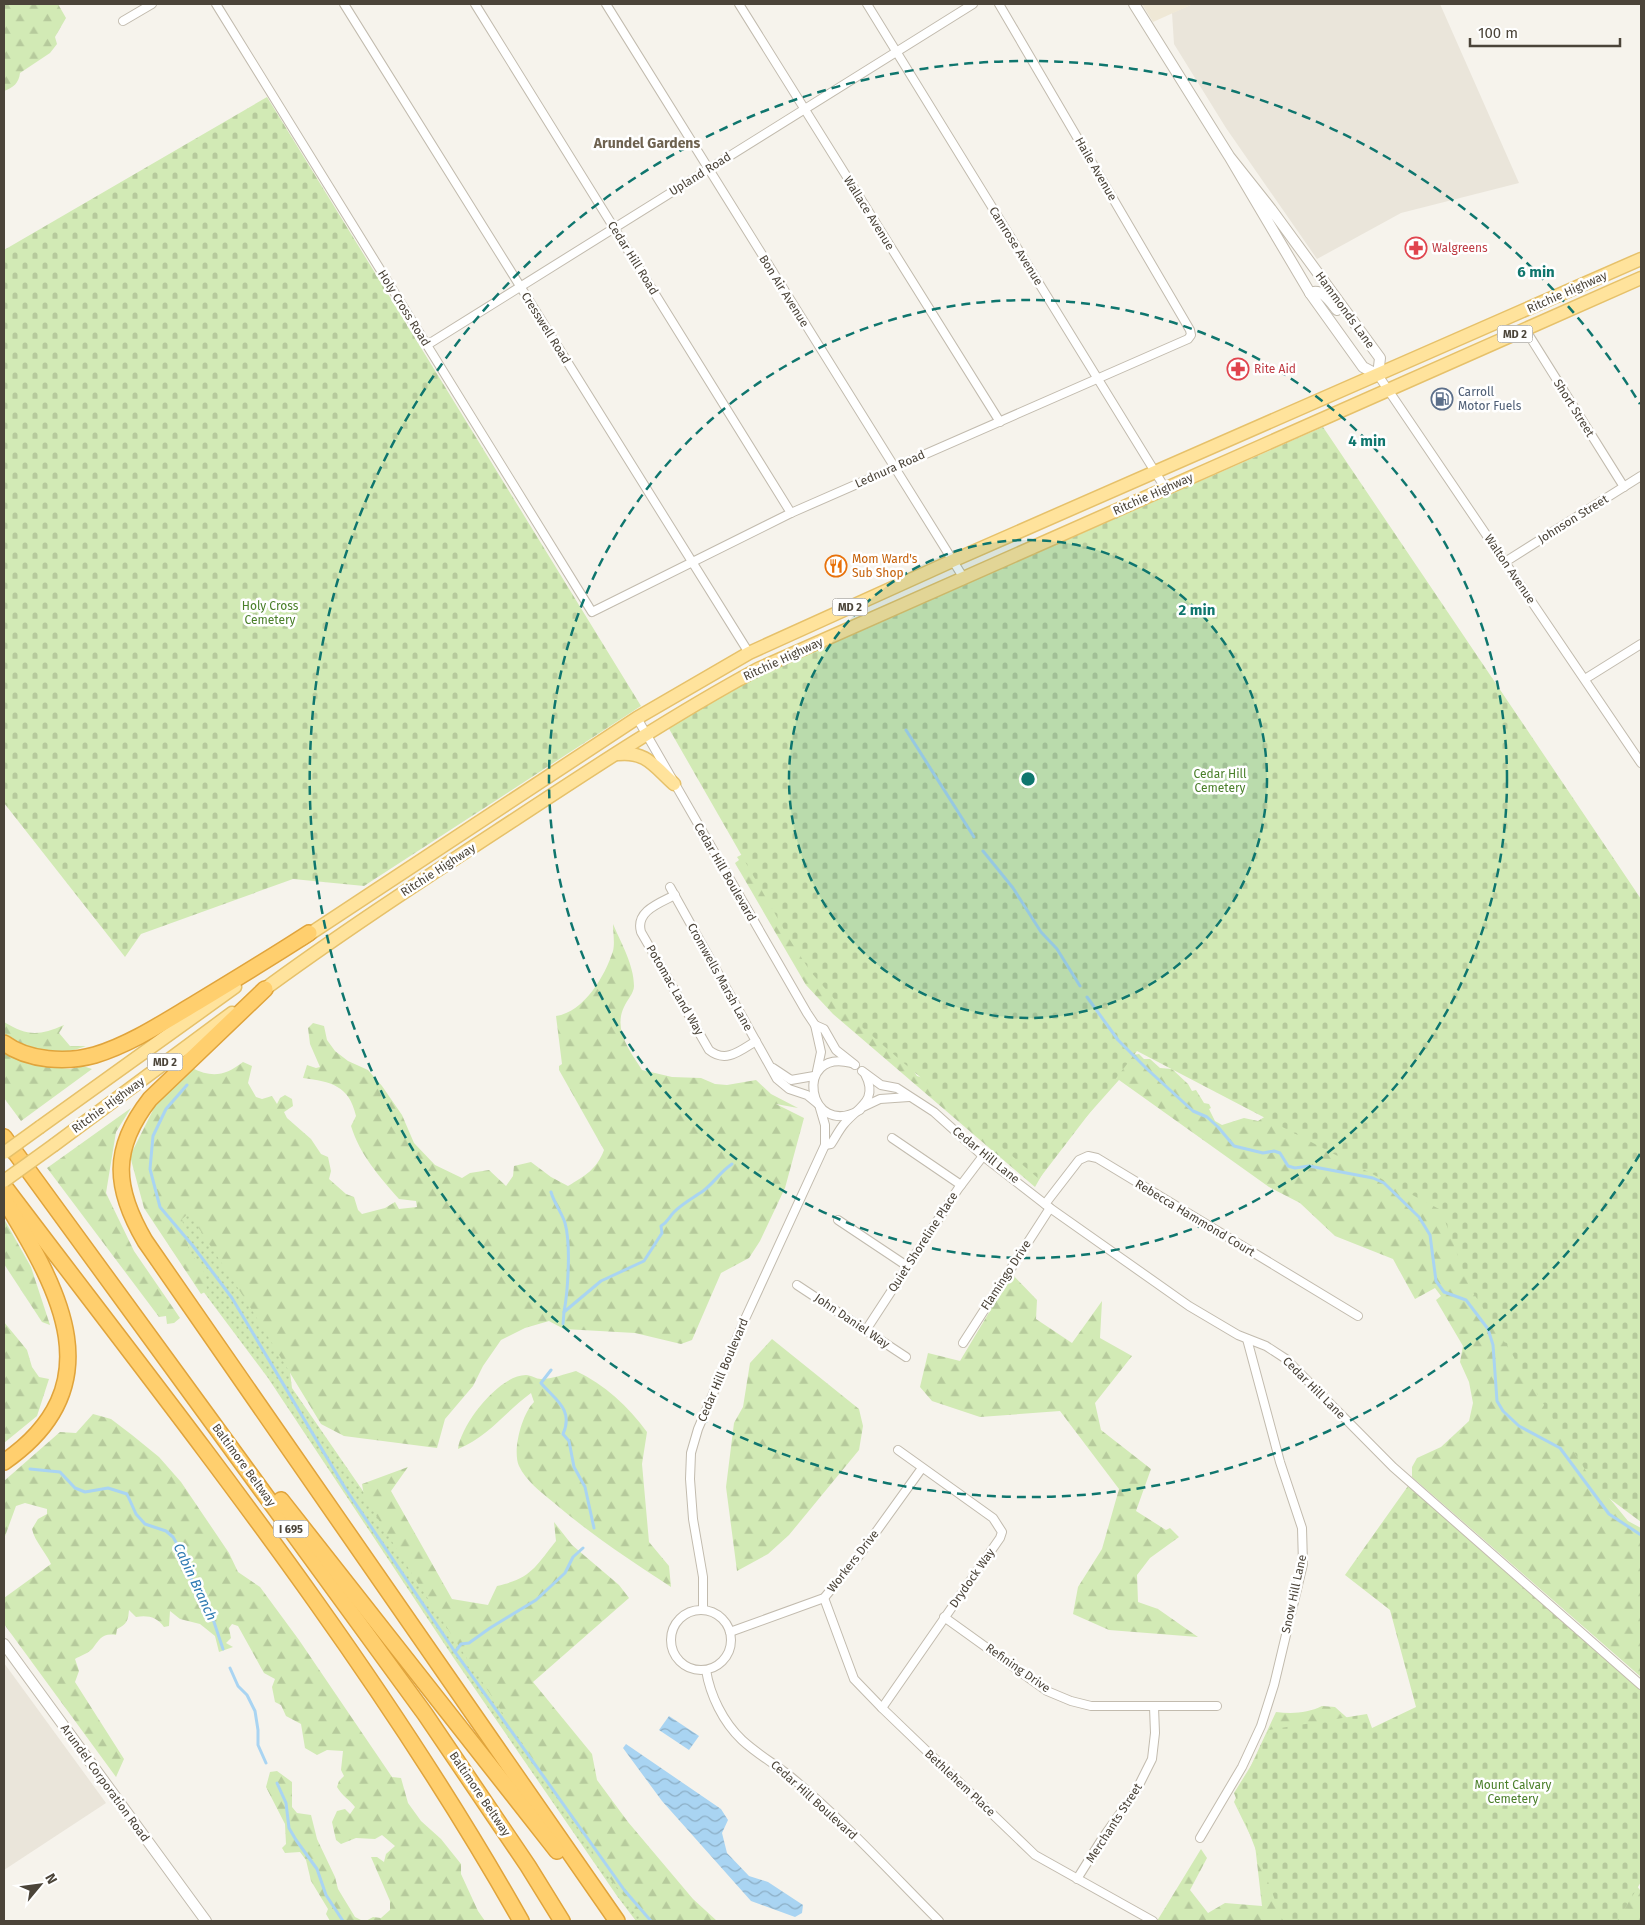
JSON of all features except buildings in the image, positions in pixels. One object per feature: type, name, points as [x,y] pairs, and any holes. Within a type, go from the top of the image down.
[{"type":"highway","points":[[4,1043],[24,1053],[42,1058],[61,1060],[95,1055],[130,1040],[168,1019],[309,934]]},
{"type":"highway","points":[[264,989],[150,1099],[138,1115],[130,1128],[122,1156],[123,1188],[126,1204],[145,1241],[617,1921]]},
{"type":"highway","name":"Baltimore Beltway","points":[[4,1137],[195,1396],[431,1722],[512,1842],[562,1921]]},
{"type":"highway","name":"Baltimore Beltway","points":[[4,1186],[314,1600],[397,1719],[451,1802],[521,1921]]},
{"type":"highway","points":[[4,1200],[32,1246],[56,1295],[68,1344],[68,1365],[64,1387],[48,1421],[21,1450],[4,1462]]},
{"type":"highway","points":[[195,1396],[311,1536],[612,1921]]},
{"type":"highway","points":[[451,1802],[511,1921]]},
{"type":"main road","name":"Ritchie Highway","points":[[4,1153],[309,934],[636,718],[749,653],[952,561],[1641,259]]},
{"type":"main road","name":"Ritchie Highway","points":[[4,1182],[264,989],[403,892],[646,735],[758,669],[962,577],[1641,278]]},
{"type":"main road","points":[[615,755],[631,753],[644,756],[674,784]]},
{"type":"street","points":[[123,21],[152,4]]},
{"type":"street","name":"Holy Cross Road","points":[[216,4],[592,612]]},
{"type":"street","name":"Cresswell Road","points":[[344,4],[749,653]]},
{"type":"street","name":"Cedar Hill Road","points":[[474,4],[791,513]]},
{"type":"street","name":"Bon Air Avenue","points":[[606,4],[962,577]]},
{"type":"street","name":"Wallace Avenue","points":[[739,4],[1000,422]]},
{"type":"street","name":"Camrose Avenue","points":[[867,4],[1165,488]]},
{"type":"street","name":"Upland Road","points":[[427,344],[896,50],[974,4]]},
{"type":"street","name":"Haile Avenue","points":[[999,4],[1186,322],[1191,335]]},
{"type":"street","name":"Hammonds Lane","points":[[1134,4],[1229,156],[1310,293],[1363,367],[1378,374],[1380,358],[1229,156]]},
{"type":"street","points":[[1277,238],[1288,243],[1313,276],[1324,281]]},
{"type":"street","points":[[1310,293],[1314,291],[1322,294],[1339,312],[1346,314]]},
{"type":"street","name":"Short Street","points":[[1525,329],[1624,487]]},
{"type":"street","name":"Lednura Road","points":[[592,612],[791,513],[1188,339],[1191,335]]},
{"type":"street","name":"Walton Avenue","points":[[1378,374],[1641,763]]},
{"type":"street","name":"Johnson Street","points":[[1505,562],[1641,476]]},
{"type":"street","points":[[1585,680],[1641,644]]},
{"type":"street","name":"Cedar Hill Boulevard","points":[[636,718],[815,1025],[821,1052],[812,1092],[825,1124],[825,1145],[741,1327],[698,1429],[691,1453],[690,1479],[693,1519],[704,1577],[703,1610]]},
{"type":"street","name":"Cromwells Marsh Lane","points":[[670,887],[777,1079],[789,1089],[806,1095],[819,1106]]},
{"type":"street","name":"Potomac Land Way","points":[[675,895],[644,914],[640,923],[641,932],[709,1050],[722,1057],[729,1056],[756,1041]]},
{"type":"street","name":"Cedar Hill Boulevard","points":[[815,1025],[824,1029],[836,1050],[862,1071]]},
{"type":"street","points":[[816,1074],[822,1066],[835,1061],[845,1061],[855,1065]]},
{"type":"street","name":"Cromwells Marsh Lane","points":[[771,1066],[790,1080],[816,1074]]},
{"type":"street","points":[[861,1109],[867,1100],[869,1087],[862,1071]]},
{"type":"street","name":"Cedar Hill Lane","points":[[862,1071],[881,1085],[896,1088],[934,1112],[982,1156],[1047,1206],[1202,1315],[1247,1339],[1277,1351],[1286,1358],[1393,1467],[1641,1684]]},
{"type":"street","points":[[819,1106],[829,1114],[842,1117],[880,1099],[909,1097]]},
{"type":"street","name":"Cedar Hill Boulevard","points":[[825,1145],[831,1144],[844,1124],[861,1109]]},
{"type":"street","points":[[892,1138],[961,1185]]},
{"type":"street","name":"Quiet Shoreline Place","points":[[866,1330],[982,1156]]},
{"type":"street","name":"Rebecca Hammond Court","points":[[1047,1206],[1079,1160],[1088,1156],[1097,1158],[1358,1316]]},
{"type":"street","name":"Flamingo Drive","points":[[963,1344],[1047,1206]]},
{"type":"street","points":[[838,1220],[907,1266]]},
{"type":"street","name":"John Daniel Way","points":[[797,1284],[906,1356]]},
{"type":"street","name":"Snow Hill Lane","points":[[1200,1838],[1242,1767],[1261,1726],[1274,1685],[1303,1564],[1302,1528],[1280,1462],[1247,1339]]},
{"type":"street","name":"Drydock Way","points":[[882,1708],[1000,1538],[1002,1532],[994,1518],[898,1450]]},
{"type":"street","name":"Workers Drive","points":[[730,1632],[824,1598],[858,1558],[922,1468]]},
{"type":"street","name":"Bethlehem Place","points":[[824,1598],[854,1679],[882,1708],[1035,1856],[1150,1920]]},
{"type":"street","points":[[703,1610],[717,1614],[724,1620],[730,1632],[731,1647],[727,1656],[721,1663],[706,1670],[685,1666],[678,1659],[671,1642],[672,1632],[682,1616],[690,1611],[703,1610]]},
{"type":"street","name":"Refining Drive","points":[[944,1617],[1047,1691],[1071,1701],[1091,1706],[1217,1706]]},
{"type":"street","name":"Arundel Corporation Road","points":[[4,1644],[206,1921]]},
{"type":"street","name":"Cedar Hill Boulevard","points":[[706,1670],[708,1686],[718,1706],[742,1740],[792,1777],[939,1921]]},
{"type":"street","name":"Merchants Street","points":[[1077,1879],[1102,1839],[1136,1791],[1152,1759],[1155,1733],[1154,1707]]},
{"type":"shaded area","points":[[1142,4],[1193,4],[1153,22]]},
{"type":"shaded area","points":[[1193,4],[1440,4],[1519,183],[1401,213],[1317,259],[1226,128],[1174,44],[1172,13]]},
{"type":"shaded area","points":[[4,1663],[106,1803],[4,1870]]},
{"type":"green space","points":[[4,4],[58,4],[66,18],[55,37],[57,44],[50,53],[20,73],[15,85],[4,91]]},
{"type":"green space","name":"Holy Cross Cemetery","points":[[267,97],[641,706],[364,886],[293,879],[141,934],[125,957],[4,803],[4,250]]},
{"type":"green space","name":"Cedar Hill Cemetery","points":[[1323,427],[1641,899],[1641,1522],[1598,1490],[1469,1286],[1441,1210],[1137,1051],[1039,1179],[849,1016],[810,971],[790,940],[668,727],[760,675]]},
{"type":"green space","points":[[749,851],[902,1052],[917,1076],[927,1079],[1139,1054],[1144,1059],[1150,1059],[1160,1068],[1172,1069],[1188,1084],[1192,1091],[1196,1090],[1204,1103],[1209,1104],[1211,1108],[1209,1109],[1215,1121],[1222,1125],[1244,1118],[1258,1121],[1269,1114],[1406,1122],[1597,1483],[1628,1521],[1641,1528],[1641,1677],[1412,1477],[1412,1467],[1417,1458],[1441,1447],[1469,1421],[1473,1403],[1469,1382],[1460,1362],[1463,1346],[1436,1300],[1441,1296],[1435,1288],[1415,1299],[1393,1259],[1335,1236],[1300,1203],[1269,1187],[1119,1080],[1055,1152],[1035,1187],[833,1014],[806,985],[735,863],[739,860],[737,857]]},
{"type":"green space","points":[[613,924],[632,970],[634,986],[624,1007],[620,1024],[624,1040],[642,1070],[672,1077],[701,1078],[715,1084],[727,1085],[756,1080],[771,1094],[798,1108],[776,1104],[804,1118],[785,1188],[760,1241],[749,1258],[721,1273],[692,1340],[681,1344],[635,1333],[564,1329],[549,1321],[525,1328],[501,1340],[483,1366],[473,1386],[445,1419],[437,1448],[344,1436],[321,1424],[247,1302],[189,1213],[182,1219],[189,1250],[205,1274],[207,1291],[201,1294],[144,1208],[130,1156],[160,1096],[192,1068],[206,1073],[218,1074],[224,1073],[243,1062],[252,1066],[248,1083],[256,1097],[262,1099],[272,1096],[277,1104],[280,1098],[285,1095],[292,1099],[293,1106],[284,1112],[287,1118],[311,1139],[321,1154],[328,1157],[331,1171],[329,1179],[346,1194],[354,1197],[358,1210],[362,1214],[385,1208],[395,1202],[399,1209],[417,1207],[416,1201],[399,1199],[365,1156],[351,1126],[356,1116],[353,1106],[344,1091],[322,1081],[303,1078],[307,1065],[316,1068],[320,1067],[310,1044],[308,1028],[313,1023],[324,1026],[327,1040],[335,1051],[348,1061],[368,1070],[382,1086],[402,1115],[414,1143],[435,1165],[462,1178],[470,1173],[489,1170],[506,1186],[513,1176],[514,1166],[531,1162],[551,1177],[568,1186],[590,1171],[598,1162],[604,1150],[559,1070],[559,1066],[562,1064],[556,1016],[576,1008],[599,981],[613,951]]},
{"type":"green space","points":[[4,1022],[12,1027],[33,1033],[40,1033],[64,1025],[59,1033],[70,1046],[86,1046],[76,1050],[54,1053],[32,1050],[22,1046],[4,1033]]},
{"type":"green space","points":[[4,1048],[28,1064],[70,1069],[83,1066],[92,1069],[21,1121],[4,1098]]},
{"type":"green space","points":[[131,1108],[116,1132],[106,1193],[134,1251],[180,1318],[174,1323],[167,1324],[166,1316],[159,1317],[47,1168]]},
{"type":"green space","points":[[136,1150],[272,1229],[292,1388],[589,1819],[666,1921],[636,1921],[617,1896],[453,1657],[268,1378],[170,1247],[138,1185]]},
{"type":"green space","points":[[4,1219],[31,1267],[50,1325],[42,1322],[4,1264]]},
{"type":"green space","points":[[1012,1274],[1037,1300],[1036,1319],[1072,1343],[1102,1301],[1100,1338],[1132,1356],[1095,1403],[1101,1430],[1151,1469],[1136,1511],[1166,1530],[1170,1528],[1179,1537],[1150,1558],[1137,1575],[1138,1602],[1158,1609],[1198,1637],[1109,1630],[1073,1614],[1078,1587],[1102,1549],[1119,1489],[1060,1411],[980,1417],[932,1401],[920,1387],[928,1353],[960,1361]]},
{"type":"green space","points":[[4,1322],[27,1350],[32,1367],[39,1377],[49,1379],[37,1416],[4,1443]]},
{"type":"green space","points":[[772,1339],[859,1409],[863,1426],[859,1450],[789,1535],[768,1554],[737,1571],[726,1487],[734,1423],[743,1407],[750,1363]]},
{"type":"green space","points":[[576,1371],[597,1383],[615,1397],[632,1413],[647,1432],[642,1464],[649,1542],[669,1566],[671,1587],[581,1525],[526,1477],[519,1466],[517,1451],[522,1423],[534,1402],[531,1393],[478,1438],[458,1449],[466,1427],[474,1415],[493,1392],[504,1383],[515,1377],[526,1375],[545,1379]]},
{"type":"green space","points":[[93,1414],[111,1419],[132,1435],[159,1457],[181,1482],[229,1553],[238,1572],[260,1587],[299,1640],[392,1777],[401,1778],[408,1803],[421,1821],[441,1839],[461,1864],[461,1874],[478,1911],[485,1921],[366,1921],[373,1917],[381,1918],[390,1910],[390,1901],[371,1857],[377,1857],[384,1862],[386,1854],[395,1846],[382,1835],[375,1839],[356,1838],[341,1844],[336,1840],[332,1822],[337,1811],[345,1809],[350,1814],[355,1807],[337,1787],[339,1781],[344,1776],[341,1770],[343,1751],[327,1750],[317,1755],[305,1748],[301,1724],[286,1716],[281,1705],[275,1702],[272,1687],[275,1679],[264,1673],[238,1626],[232,1624],[229,1628],[231,1638],[226,1643],[233,1647],[219,1652],[215,1636],[200,1624],[180,1619],[170,1611],[169,1626],[164,1627],[155,1619],[144,1616],[136,1617],[129,1610],[126,1622],[117,1629],[116,1635],[104,1636],[91,1650],[75,1659],[79,1671],[75,1682],[124,1759],[116,1777],[4,1624],[4,1598],[51,1564],[35,1538],[32,1529],[38,1519],[47,1514],[47,1509],[25,1503],[16,1506],[4,1539],[4,1481],[60,1432],[76,1433]]},
{"type":"green space","points":[[408,1467],[391,1491],[452,1599],[488,1605],[497,1586],[526,1575],[543,1558],[556,1541],[554,1522],[572,1545],[619,1585],[629,1598],[533,1682],[592,1754],[597,1780],[628,1822],[693,1899],[717,1921],[644,1921],[600,1866],[591,1848],[417,1582],[364,1496],[362,1484]]},
{"type":"green space","name":"Mount Calvary Cemetery","points":[[1408,1486],[1641,1687],[1641,1882],[1617,1921],[1283,1921],[1234,1793],[1252,1764],[1269,1730],[1367,1714],[1372,1728],[1416,1707],[1390,1610],[1345,1575]]},
{"type":"green space","points":[[1322,1706],[1335,1707],[1372,1740],[1386,1921],[1157,1921],[1201,1849],[1207,1858],[1190,1890],[1208,1913],[1225,1903],[1262,1906],[1255,1845],[1234,1802],[1276,1712],[1300,1712]]},
{"type":"green space","points":[[277,1771],[292,1782],[292,1807],[297,1813],[311,1815],[317,1839],[335,1877],[338,1889],[355,1917],[363,1921],[330,1921],[326,1914],[328,1909],[311,1881],[306,1860],[300,1852],[285,1853],[282,1848],[286,1844],[285,1824],[266,1787],[270,1772]]},
{"type":"green space","points":[[1636,1885],[1640,1890],[1641,1887],[1641,1921],[1588,1921]]},
{"type":"water","points":[[669,1716],[699,1736],[689,1750],[659,1730]]},
{"type":"water","points":[[626,1744],[721,1809],[728,1820],[722,1833],[727,1853],[749,1876],[768,1882],[803,1905],[802,1913],[795,1917],[751,1901],[662,1801],[623,1748]]},
{"type":"waterway","points":[[906,730],[974,837]]},
{"type":"waterway","points":[[983,851],[1013,888],[1041,932],[1057,949],[1080,986]]},
{"type":"waterway","points":[[1087,997],[1118,1040],[1193,1111],[1207,1117],[1218,1127],[1234,1146],[1263,1153],[1274,1151],[1280,1153],[1288,1166],[1295,1168],[1309,1166],[1373,1178],[1384,1183],[1419,1217],[1430,1235],[1436,1281],[1444,1292],[1466,1300],[1488,1329],[1493,1345],[1497,1401],[1503,1411],[1519,1426],[1560,1448],[1609,1514],[1641,1535]]},
{"type":"waterway","points":[[187,1085],[166,1109],[153,1136],[150,1169],[160,1207],[193,1246],[232,1298],[345,1488],[455,1652],[625,1891],[651,1921]]},
{"type":"waterway","points":[[563,1324],[564,1312],[601,1281],[644,1261],[662,1233],[661,1226],[677,1209],[707,1188],[732,1164]]},
{"type":"waterway","points":[[551,1192],[564,1219],[567,1232],[568,1268],[564,1312]]},
{"type":"waterway","points":[[551,1370],[541,1383],[565,1411],[566,1425],[563,1434],[569,1441],[574,1467],[585,1487],[594,1528]]},
{"type":"waterway","name":"Cabin Branch","points":[[30,1469],[60,1472],[75,1488],[85,1492],[108,1488],[127,1494],[136,1514],[145,1524],[166,1531],[173,1537],[182,1553],[193,1584],[211,1613],[223,1649]]},
{"type":"waterway","points":[[455,1652],[461,1644],[469,1643],[536,1600],[565,1573],[573,1557],[583,1548]]},
{"type":"waterway","name":"Cabin Branch","points":[[230,1668],[238,1686],[247,1695],[255,1711],[258,1745],[266,1763]]},
{"type":"waterway","name":"Cabin Branch","points":[[277,1783],[286,1803],[289,1828],[317,1869],[326,1895],[343,1921]]},
{"type":"place","name":"Walgreens","points":[[1416,248]]},
{"type":"place","name":"Rite Aid","points":[[1238,369]]},
{"type":"place","name":"Carroll Motor Fuels","points":[[1442,399]]},
{"type":"place","name":"Mom Ward's Sub Shop","points":[[836,566]]},
{"type":"district","name":"Arundel Gardens","points":[[647,143]]}]
